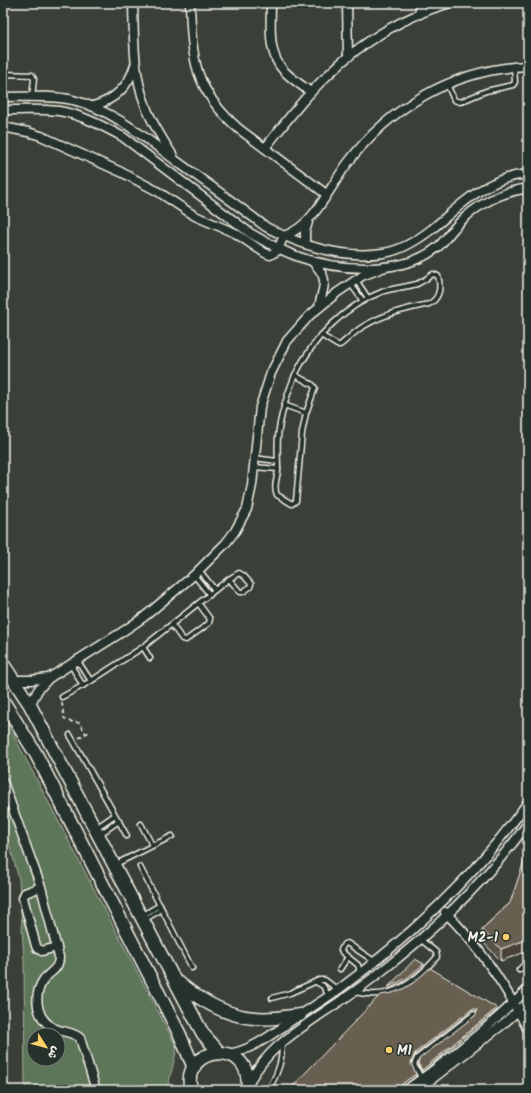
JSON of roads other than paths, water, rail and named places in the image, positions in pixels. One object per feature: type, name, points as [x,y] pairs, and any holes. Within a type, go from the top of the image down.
[{"type":"street","points":[[133,3],[136,64],[139,86],[153,123],[175,160]]},
{"type":"street","points":[[190,3],[191,44],[199,76],[206,92],[227,118],[326,194]]},
{"type":"street","points":[[271,3],[273,54],[284,71],[311,92]]},
{"type":"street","points":[[347,3],[348,57]]},
{"type":"street","points":[[420,3],[420,14]]},
{"type":"street","points":[[265,148],[311,92],[329,73],[348,57],[370,40],[395,26],[420,14],[450,3]]},
{"type":"street","points":[[93,106],[108,101],[120,92],[130,79],[136,64]]},
{"type":"street","points":[[3,127],[41,136],[122,172],[157,191],[196,216],[235,234],[267,254],[275,253],[284,236],[298,230],[309,219],[347,164],[373,133],[393,115],[415,100],[447,84],[483,72],[528,66]]},
{"type":"street","points":[[3,97],[72,100],[93,106],[135,130],[266,227],[305,244],[331,251],[352,254],[384,253],[393,251],[422,236],[465,200],[486,187],[503,179],[528,174]]},
{"type":"street","points":[[3,110],[59,111],[80,116],[123,137],[250,233],[279,248],[311,261],[338,266],[385,267]]},
{"type":"street","points":[[30,705],[38,690],[49,678],[144,617],[196,572],[226,543],[235,530],[246,508],[252,485],[260,407],[271,373],[287,341],[304,322],[319,307],[353,281],[372,271],[407,263],[424,256],[439,245],[465,217],[481,205],[500,195],[528,188]]},
{"type":"street","points":[[305,244],[305,232],[309,219]]},
{"type":"street","points":[[311,261],[321,272],[324,282],[319,307]]},
{"type":"street","points":[[3,664],[30,705],[203,1034],[224,1053],[237,1058],[247,1073],[248,1086]]},
{"type":"street","points":[[13,680],[49,678]]},
{"type":"street","points":[[3,701],[36,754],[179,1033],[194,1068]]},
{"type":"street","points":[[3,782],[41,887],[60,957],[58,965],[39,988],[37,998],[38,1008],[48,1025],[57,1030],[73,1033],[80,1038],[96,1090]]},
{"type":"street","points":[[189,1089],[191,1073],[200,1060],[204,1057],[209,1054],[244,1050],[255,1045],[338,990],[409,933],[439,906],[486,856],[528,802]]},
{"type":"street","points":[[248,1086],[260,1064],[281,1042],[354,992],[448,915],[491,869],[528,823]]},
{"type":"street","points":[[41,887],[25,893],[23,898],[36,946],[42,951],[58,947]]},
{"type":"street","points":[[439,906],[463,931],[486,959],[514,1003],[527,1027]]},
{"type":"street","points":[[175,980],[212,1006],[240,1016],[268,1018],[300,1015]]},
{"type":"street","points":[[418,1090],[424,1082],[528,989]]},
{"type":"street","points":[[406,1090],[424,1082],[518,1012],[528,1002]]},
{"type":"lane","points":[[447,84],[454,100],[460,102],[486,91],[513,85],[515,82],[514,67]]},
{"type":"lane","points":[[3,74],[32,75],[34,79],[32,98]]},
{"type":"lane","points":[[295,375],[314,386],[306,413],[301,444],[296,501],[294,504],[278,496],[275,488],[278,469],[278,437],[284,405],[295,375],[307,354],[321,335],[340,316],[368,298],[386,291],[418,283],[433,274],[436,274],[439,279],[438,294],[433,302],[429,304],[394,312],[379,318],[364,326],[340,345],[337,345],[321,335]]},
{"type":"lane","points":[[353,281],[368,298]]},
{"type":"lane","points":[[353,281],[363,301]]},
{"type":"lane","points":[[284,405],[306,413]]},
{"type":"lane","points":[[254,458],[277,460]]},
{"type":"lane","points":[[253,467],[278,469]]},
{"type":"lane","points":[[196,572],[215,590]]},
{"type":"lane","points":[[196,572],[210,595]]},
{"type":"lane","points":[[62,697],[83,686],[143,647],[199,604],[215,590],[229,579],[236,574],[242,574],[251,585],[244,592],[241,592],[229,579]]},
{"type":"lane","points":[[172,625],[182,639],[186,640],[208,624],[210,619],[199,604]]},
{"type":"lane","points":[[143,647],[150,658]]},
{"type":"lane","points":[[74,662],[91,681]]},
{"type":"lane","points":[[74,662],[83,686]]},
{"type":"lane","points":[[70,735],[127,836]]},
{"type":"lane","points":[[96,832],[116,815]]},
{"type":"lane","points":[[96,832],[119,821]]},
{"type":"lane","points":[[141,824],[152,845]]},
{"type":"lane","points":[[114,865],[172,836]]},
{"type":"lane","points":[[140,867],[192,968]]},
{"type":"lane","points":[[142,918],[161,907]]},
{"type":"lane","points":[[354,992],[380,994],[402,988],[411,982],[437,957],[436,952],[420,939]]},
{"type":"lane","points":[[360,972],[358,965],[341,951],[346,943],[374,961]]},
{"type":"lane","points":[[340,969],[348,957]]},
{"type":"lane","points":[[519,970],[528,961]]},
{"type":"lane","points":[[272,998],[290,993],[319,980],[325,980],[338,990]]},
{"type":"lane","points":[[316,982],[323,986],[329,996]]},
{"type":"lane","points":[[424,1082],[414,1065],[416,1058],[474,1014]]},
{"type":"lane","points":[[268,1090],[274,1080],[280,1064],[282,1048],[281,1042]]},
{"type":"place","name":"M2-1","points":[[506,937]]},
{"type":"place","name":"M1","points":[[389,1050]]}]
